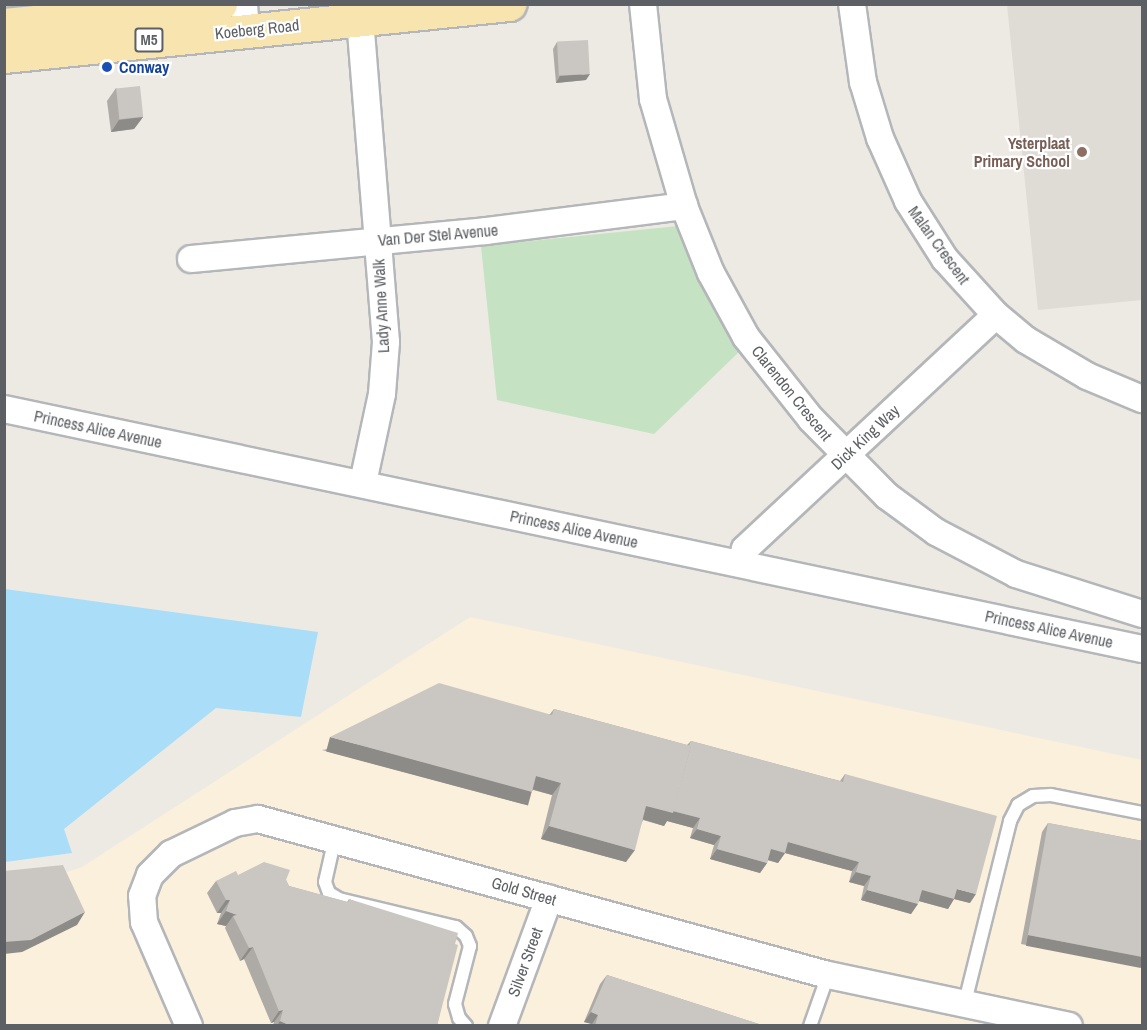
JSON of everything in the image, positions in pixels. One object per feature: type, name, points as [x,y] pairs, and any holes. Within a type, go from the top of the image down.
[{"type":"main road","name":"Koeberg Road","points":[[4,56],[49,25],[220,4]]},
{"type":"main road","name":"Koeberg Road","points":[[4,25],[245,17],[360,19],[509,4]]},
{"type":"street","name":"Clarendon Crescent","points":[[643,4],[652,99],[684,206],[711,273],[746,337],[845,456],[887,496],[936,532],[1016,574],[1143,614]]},
{"type":"street","name":"Malan Crescent","points":[[852,4],[863,82],[892,169],[945,259],[996,315],[1055,360],[1143,399]]},
{"type":"street","name":"Lady Anne Walk","points":[[360,19],[386,342],[382,394],[363,483]]},
{"type":"street","name":"Van Der Stel Avenue","points":[[191,259],[684,206]]},
{"type":"street","name":"Dick King Way","points":[[742,564],[745,549],[996,315]]},
{"type":"street","name":"Princess Alice Avenue","points":[[4,409],[1143,649]]},
{"type":"street","points":[[1063,633],[1071,593]]},
{"type":"street","name":"Gold Street","points":[[189,1026],[144,922],[142,896],[150,875],[171,854],[234,823],[258,819],[828,975],[964,1006],[1069,1026]]},
{"type":"street","name":"Silver Street","points":[[502,1026],[549,898]]},
{"type":"lane","points":[[964,1006],[1010,821],[1018,806],[1033,796],[1051,795],[1143,813]]},
{"type":"lane","points":[[334,838],[325,882],[329,892],[339,899],[456,927],[466,936],[470,946],[455,1004],[459,1018],[466,1026]]},
{"type":"lane","points":[[810,1026],[828,975]]},
{"type":"shaded area","name":"Ysterplaat Primary School","points":[[1007,5],[1142,5],[1142,300],[1038,310]]},
{"type":"shaded area","points":[[470,617],[1142,760],[1142,1025],[5,1025],[4,881],[58,875],[82,867]]},
{"type":"green space","points":[[678,226],[741,350],[654,434],[497,400],[481,246]]},
{"type":"water","points":[[5,589],[318,632],[301,717],[216,708],[64,829],[72,853],[5,862]]},
{"type":"building","points":[[588,40],[590,74],[559,76],[557,42]]},
{"type":"building","points":[[140,86],[143,117],[119,119],[116,89]]},
{"type":"building","points":[[439,683],[552,715],[554,709],[691,746],[673,813],[646,806],[635,850],[549,826],[561,783],[536,776],[532,792],[330,737]]},
{"type":"building","points":[[691,741],[843,782],[845,774],[997,816],[976,894],[957,889],[954,899],[922,890],[918,904],[867,890],[871,876],[856,872],[859,862],[788,842],[785,853],[771,849],[767,863],[717,849],[721,836],[697,829],[700,818],[673,811]]},
{"type":"building","points":[[1048,823],[1143,841],[1143,957],[1028,935]]},
{"type":"building","points":[[264,862],[290,870],[286,880],[289,886],[348,902],[349,899],[458,933],[455,944],[458,945],[437,1026],[291,1026],[280,1021],[283,1010],[279,1011],[253,947],[249,948],[233,916],[237,915],[226,911],[230,900],[226,900],[216,881],[236,871],[238,875]]},
{"type":"building","points":[[63,865],[85,912],[31,940],[4,942],[4,871]]},
{"type":"building","points":[[607,975],[765,1026],[595,1026],[598,1015],[591,1012]]},
{"type":"place","name":"Conway","points":[[107,67]]},
{"type":"place","name":"Ysterplaat Primary School","points":[[1082,152]]}]
